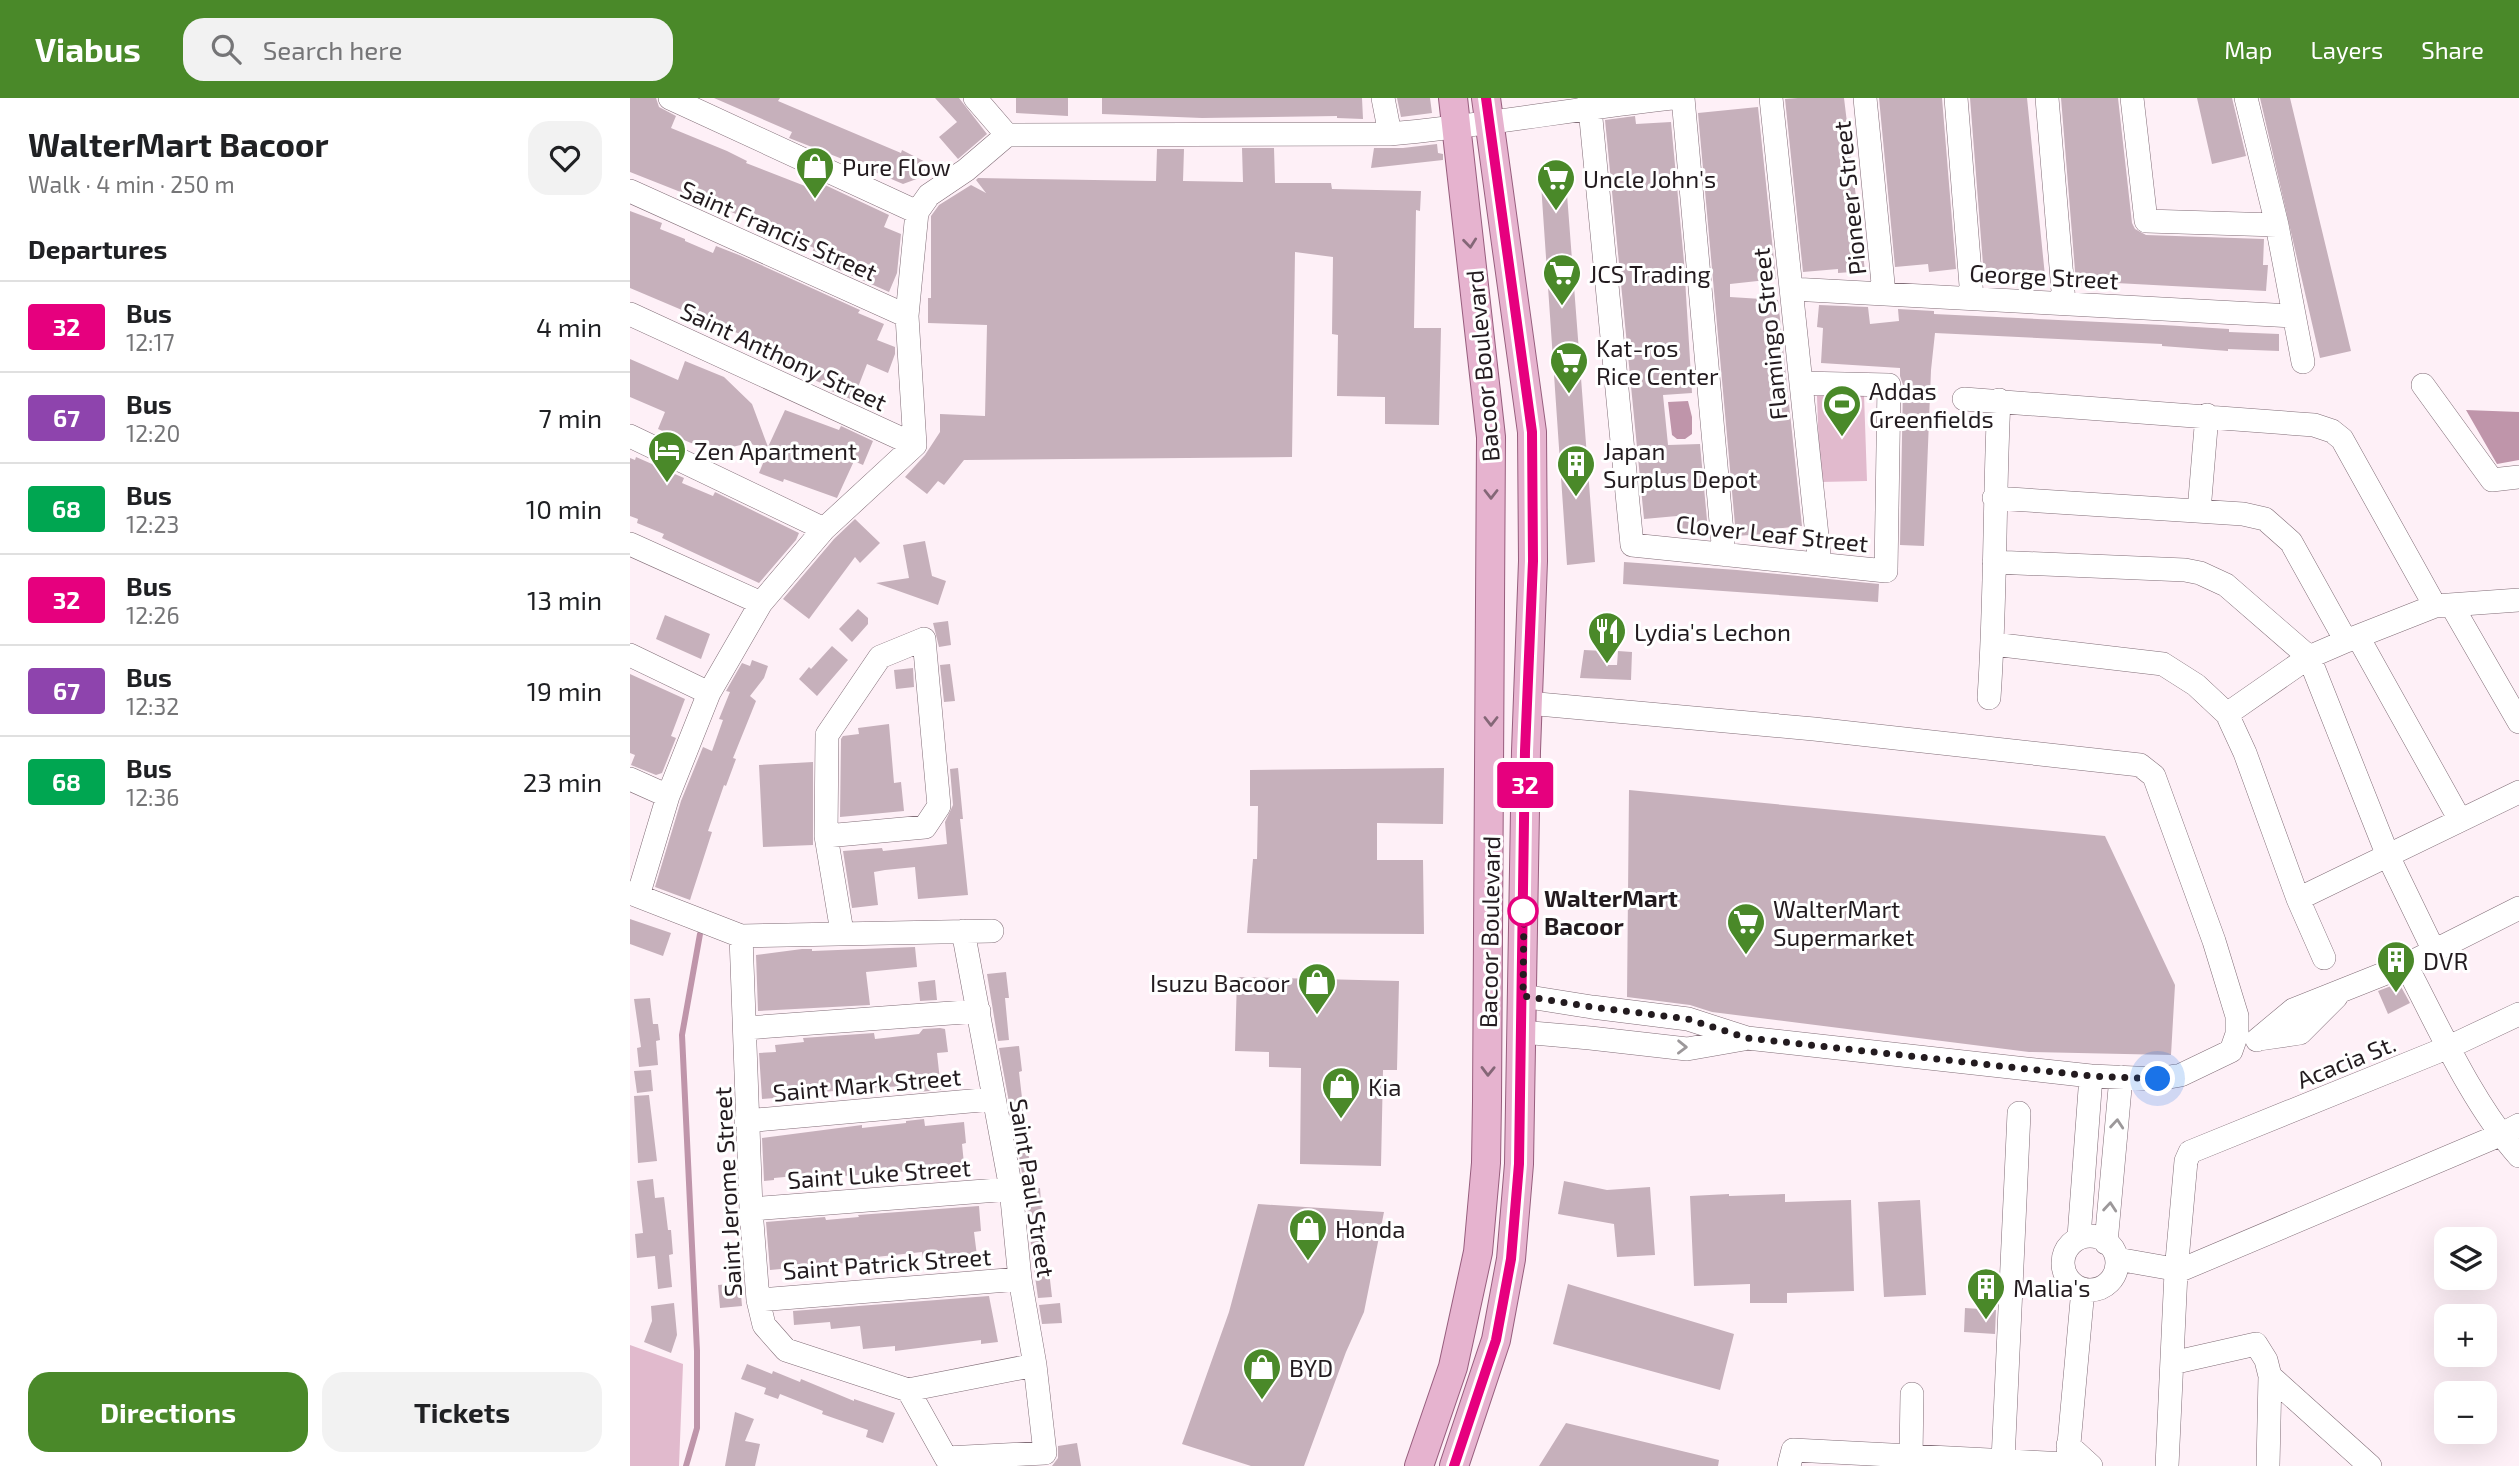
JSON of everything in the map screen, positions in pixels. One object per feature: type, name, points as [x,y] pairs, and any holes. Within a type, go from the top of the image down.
[{"type":"main road","name":"Bacoor Boulevard","points":[[1419,1466],[1453,1367],[1478,1252],[1486,1163],[1492,437],[1453,98]]},
{"type":"main road","name":"Bacoor Boulevard","points":[[1454,1466],[1496,1340],[1511,1259],[1519,1164],[1527,703],[1533,561],[1532,432],[1487,110]]},
{"type":"street","points":[[670,98],[917,212]]},
{"type":"street","points":[[975,98],[1007,135]]},
{"type":"street","points":[[1383,98],[1390,134]]},
{"type":"street","points":[[992,931],[741,936],[634,894],[668,796],[709,693],[761,603],[824,529],[915,445],[907,316],[917,212],[929,195],[966,170],[1007,135],[1390,134],[1457,126],[1487,110],[1672,98]]},
{"type":"street","points":[[1683,98],[1724,555]]},
{"type":"street","name":"Flamingo Street","points":[[1771,98],[1820,564]]},
{"type":"street","name":"Pioneer Street","points":[[1865,98],[1884,294]]},
{"type":"street","points":[[1956,98],[1972,298]]},
{"type":"street","points":[[2047,98],[2064,303]]},
{"type":"street","points":[[2133,98],[2146,221],[2277,225]]},
{"type":"street","points":[[2246,98],[2277,225],[2303,362]]},
{"type":"street","name":"Clover Leaf Street","points":[[1589,102],[1632,545],[1886,571],[1889,385],[1801,383]]},
{"type":"street","name":"Saint Francis Street","points":[[630,191],[907,316]]},
{"type":"street","name":"George Street","points":[[1791,289],[2294,316]]},
{"type":"street","name":"Saint Anthony Street","points":[[630,314],[915,445]]},
{"type":"street","points":[[2423,385],[2492,480],[2519,477]]},
{"type":"street","points":[[1964,399],[2207,415],[2314,425],[2332,431],[2342,439],[2443,606],[2519,722]]},
{"type":"street","points":[[1989,698],[1993,644],[1994,498],[1999,400]]},
{"type":"street","points":[[2199,511],[2207,415]]},
{"type":"street","points":[[630,436],[824,529]]},
{"type":"street","points":[[1994,498],[2243,514],[2265,519],[2291,542],[2460,820]]},
{"type":"street","points":[[630,544],[761,603]]},
{"type":"street","points":[[1994,562],[2185,570],[2200,573],[2226,585],[2309,657],[2388,856],[2434,951]]},
{"type":"street","points":[[2227,714],[2309,657],[2352,639],[2443,606],[2519,600]]},
{"type":"street","points":[[826,835],[925,827],[939,806],[924,639],[880,657],[827,736],[826,835],[842,932]]},
{"type":"street","points":[[1993,644],[2163,664],[2196,685],[2227,714],[2245,753],[2298,899],[2324,958]]},
{"type":"street","points":[[630,656],[709,693]]},
{"type":"street","points":[[1527,703],[1800,727],[2140,765],[2154,776],[2214,941],[2237,1016],[2231,1051]]},
{"type":"street","points":[[630,779],[668,796]]},
{"type":"street","points":[[2298,899],[2519,792]]},
{"type":"street","points":[[1523,996],[1688,1019],[1747,1038],[2091,1076],[2158,1079],[2181,1075],[2257,1040],[2293,1010],[2406,965],[2519,908]]},
{"type":"street","name":"Saint Paul Street","points":[[908,1390],[946,1458],[1045,1453],[1035,1365],[1020,1279],[1011,1189],[963,931]]},
{"type":"street","name":"Saint Jerome Street","points":[[741,936],[751,1209],[758,1300],[764,1325],[786,1350],[908,1390]]},
{"type":"street","points":[[2406,965],[2449,1047],[2510,1130],[2519,1156]]},
{"type":"street","points":[[746,1028],[979,1011]]},
{"type":"street","name":"Acacia St.","points":[[2176,1272],[2186,1161],[2190,1152],[2449,1047],[2519,1014]]},
{"type":"street","points":[[1650,1045],[1653,1015]]},
{"type":"street","points":[[1522,1032],[1687,1049],[1747,1038]]},
{"type":"street","points":[[2079,1237],[2091,1076]]},
{"type":"street","points":[[2121,1077],[2111,1251],[2116,1268],[2107,1284],[2091,1290],[2082,1289],[2068,1280],[2063,1264],[2067,1248],[2079,1237],[2100,1238],[2111,1251],[2176,1272],[2510,1130]]},
{"type":"street","name":"Saint Mark Street","points":[[746,1121],[993,1099]]},
{"type":"street","points":[[2003,1461],[2019,1113]]},
{"type":"street","name":"Saint Luke Street","points":[[751,1209],[1011,1189]]},
{"type":"street","points":[[2167,1466],[2176,1272]]},
{"type":"street","name":"Saint Patrick Street","points":[[758,1300],[1020,1279]]},
{"type":"street","points":[[2068,1458],[2082,1289]]},
{"type":"street","points":[[2172,1363],[2256,1344],[2266,1360],[2270,1376],[2268,1466]]},
{"type":"street","points":[[908,1390],[1035,1365]]},
{"type":"street","points":[[2270,1376],[2370,1466]]},
{"type":"street","points":[[1911,1456],[1912,1394]]},
{"type":"street","points":[[1789,1466],[1793,1450],[2003,1461],[2068,1458],[2091,1466]]},
{"type":"shaded area","name":"Addas Greenfields","points":[[1864,394],[1867,481],[1820,482],[1817,396]]},
{"type":"shaded area","points":[[1688,401],[1692,434],[1685,439],[1677,439],[1672,435],[1668,402]]},
{"type":"shaded area","points":[[2466,410],[2519,412],[2519,460],[2497,464]]},
{"type":"shaded area","points":[[630,1345],[683,1364],[679,1466],[630,1466]]},
{"type":"building","points":[[630,98],[656,98],[659,107],[676,116],[671,128],[727,151],[747,161],[746,163],[805,186],[808,177],[889,215],[884,227],[901,234],[897,273],[889,292],[810,257],[814,248],[764,225],[630,172]]},
{"type":"building","points":[[714,98],[780,98],[778,101],[901,153],[902,150],[941,170],[903,184],[875,172],[873,176],[849,165],[850,162],[789,138],[792,132]]},
{"type":"building","points":[[935,98],[959,98],[987,134],[958,159],[939,137],[957,122]]},
{"type":"building","points":[[1016,98],[1068,98],[1068,116],[1016,113]]},
{"type":"building","points":[[1102,98],[1362,98],[1363,119],[1337,116],[1202,118],[1102,114]]},
{"type":"building","points":[[1397,98],[1430,98],[1432,113],[1401,117]]},
{"type":"building","points":[[1844,98],[1865,271],[1838,273],[1838,269],[1803,272],[1785,99]]},
{"type":"building","points":[[1879,98],[1942,98],[1956,269],[1929,272],[1928,264],[1895,267]]},
{"type":"building","points":[[1970,98],[2027,98],[2045,276],[2020,278],[2019,273],[1984,277]]},
{"type":"building","points":[[2061,98],[2118,98],[2132,223],[2135,229],[2146,235],[2264,239],[2263,265],[2268,265],[2266,291],[2076,283]]},
{"type":"building","points":[[2197,98],[2232,98],[2246,156],[2212,164]]},
{"type":"building","points":[[2260,98],[2290,98],[2351,351],[2320,358]]},
{"type":"building","points":[[1758,107],[1776,279],[1730,284],[1730,297],[1778,300],[1802,526],[1763,530],[1764,534],[1736,536],[1698,113]]},
{"type":"building","points":[[1635,116],[1636,124],[1671,122],[1684,262],[1692,393],[1663,395],[1668,445],[1700,444],[1708,531],[1677,532],[1677,516],[1644,519],[1605,120]]},
{"type":"building","points":[[1437,144],[1438,153],[1443,154],[1443,160],[1371,168],[1374,148]]},
{"type":"building","points":[[1242,148],[1274,148],[1275,183],[1331,183],[1332,189],[1421,191],[1420,211],[1416,210],[1414,328],[1441,328],[1439,425],[1385,424],[1385,397],[1337,396],[1338,335],[1332,334],[1333,257],[1295,252],[1292,457],[964,460],[944,485],[938,481],[927,494],[905,477],[925,455],[940,432],[940,414],[985,416],[987,325],[928,323],[928,298],[931,298],[931,216],[939,205],[971,185],[986,193],[976,180],[978,178],[1156,181],[1157,149],[1184,149],[1183,181],[1243,182]]},
{"type":"building","points":[[1566,181],[1595,562],[1567,565],[1541,184]]},
{"type":"building","points":[[630,211],[662,223],[660,229],[685,241],[713,253],[716,246],[739,255],[860,310],[858,313],[884,324],[877,340],[895,347],[888,373],[867,364],[853,400],[824,388],[826,385],[768,361],[771,353],[745,342],[747,337],[718,325],[715,331],[686,318],[689,313],[630,288]]},
{"type":"building","points":[[1819,305],[1868,307],[1870,324],[1899,321],[1898,309],[1934,311],[1934,314],[2163,325],[2279,334],[2279,351],[2228,351],[2162,344],[1935,333],[1924,546],[1900,545],[1903,385],[1900,368],[1821,363],[1823,328],[1817,327]]},
{"type":"building","points":[[630,359],[678,380],[685,361],[724,377],[752,404],[768,447],[785,410],[839,430],[841,426],[873,441],[863,465],[854,461],[837,498],[784,479],[783,482],[759,473],[768,451],[749,443],[732,447],[691,443],[658,429],[665,412],[630,397]]},
{"type":"building","points":[[636,457],[684,478],[682,483],[713,496],[715,492],[799,533],[796,540],[759,583],[662,538],[664,534],[637,523],[638,519],[630,516],[630,458],[635,460]]},
{"type":"building","points":[[855,519],[880,543],[860,563],[855,557],[809,619],[783,599],[834,539]]},
{"type":"building","points":[[925,541],[932,576],[946,581],[938,605],[876,583],[909,578],[903,545]]},
{"type":"building","points":[[1624,562],[1879,584],[1878,602],[1623,584]]},
{"type":"building","points":[[858,609],[868,618],[868,624],[852,642],[839,629]]},
{"type":"building","points":[[665,615],[710,634],[701,659],[656,639]]},
{"type":"building","points":[[948,621],[951,645],[939,647],[933,623]]},
{"type":"building","points":[[832,646],[848,660],[817,696],[799,679]]},
{"type":"building","name":"Lydia's Lechon","points":[[1584,650],[1604,651],[1606,665],[1617,665],[1618,651],[1632,652],[1631,680],[1580,678]]},
{"type":"building","points":[[752,660],[768,666],[764,678],[750,696],[756,701],[708,831],[712,832],[690,900],[655,887],[681,801],[703,747],[712,751],[723,720],[719,719],[730,692],[726,691],[742,663],[750,666]]},
{"type":"building","points":[[950,664],[955,701],[944,702],[940,665]]},
{"type":"building","points":[[913,668],[914,687],[896,689],[894,670]]},
{"type":"building","points":[[630,674],[685,699],[671,736],[676,738],[662,773],[656,775],[631,765],[635,755],[630,753]]},
{"type":"building","points":[[889,724],[894,783],[901,782],[904,811],[840,817],[841,739],[843,736],[859,734],[858,728]]},
{"type":"building","points":[[813,762],[813,845],[763,847],[759,765]]},
{"type":"building","points":[[958,768],[968,895],[918,899],[915,867],[885,870],[874,872],[878,905],[852,908],[843,851],[882,848],[883,851],[947,844],[945,822],[953,805],[950,769]]},
{"type":"building","points":[[1444,768],[1443,824],[1377,823],[1377,860],[1423,860],[1424,934],[1247,933],[1253,859],[1257,859],[1258,806],[1250,806],[1250,770]]},
{"type":"building","name":"WalterMart Bacoor","points":[[1629,790],[2105,836],[2175,985],[2171,1055],[2029,1052],[1712,1012],[1690,1005],[1627,997]]},
{"type":"building","points":[[630,919],[671,933],[663,956],[630,944]]},
{"type":"building","points":[[915,947],[917,967],[866,972],[870,1005],[758,1011],[756,955],[802,949],[812,951]]},
{"type":"building","points":[[1006,972],[1009,998],[1005,998],[1009,1040],[998,1041],[987,974]]},
{"type":"building","name":"Isuzu Bacoor","points":[[1237,977],[1399,981],[1397,1070],[1383,1070],[1381,1166],[1300,1164],[1301,1068],[1269,1067],[1269,1052],[1235,1051]]},
{"type":"building","points":[[935,980],[937,1000],[920,1001],[918,982]]},
{"type":"building","name":"DVR","points":[[2399,983],[2410,1003],[2388,1014],[2378,991]]},
{"type":"building","points":[[650,998],[653,1024],[658,1024],[660,1040],[656,1041],[658,1065],[639,1067],[637,1048],[641,1047],[634,999]]},
{"type":"building","points":[[923,1029],[945,1029],[948,1052],[937,1053],[941,1090],[917,1092],[916,1086],[880,1087],[762,1099],[759,1053],[776,1052],[775,1045],[804,1042],[803,1038],[874,1033],[875,1039],[919,1034]]},
{"type":"building","points":[[1019,1046],[1022,1071],[1019,1072],[1032,1184],[1024,1184],[999,1048]]},
{"type":"building","points":[[651,1070],[653,1091],[637,1093],[634,1071]]},
{"type":"building","points":[[649,1095],[657,1161],[638,1163],[634,1096]]},
{"type":"building","points":[[924,1119],[925,1126],[964,1122],[966,1143],[962,1144],[965,1174],[950,1176],[949,1168],[817,1178],[817,1174],[764,1181],[762,1138]]},
{"type":"building","points":[[653,1179],[655,1198],[664,1197],[673,1254],[669,1255],[672,1287],[658,1289],[655,1256],[637,1258],[635,1234],[643,1233],[637,1181]]},
{"type":"building","points":[[1564,1181],[1607,1190],[1650,1187],[1655,1255],[1617,1257],[1614,1224],[1558,1214]]},
{"type":"building","points":[[1040,1188],[1044,1243],[1031,1245],[1025,1190]]},
{"type":"building","points":[[1785,1194],[1785,1202],[1851,1200],[1854,1291],[1787,1293],[1787,1303],[1750,1303],[1750,1284],[1694,1286],[1690,1196]]},
{"type":"building","points":[[1920,1200],[1926,1295],[1884,1297],[1878,1202]]},
{"type":"building","points":[[1258,1204],[1384,1212],[1364,1312],[1346,1352],[1304,1466],[1251,1466],[1182,1444],[1229,1312]]},
{"type":"building","points":[[979,1206],[981,1231],[974,1232],[977,1256],[923,1259],[922,1252],[876,1257],[877,1260],[770,1270],[766,1222],[825,1217],[826,1220]]},
{"type":"building","points":[[1046,1245],[1052,1297],[1038,1298],[1031,1247]]},
{"type":"building","points":[[740,1283],[742,1306],[720,1308],[718,1285]]},
{"type":"building","points":[[1568,1284],[1734,1334],[1720,1390],[1553,1344]]},
{"type":"building","points":[[989,1296],[998,1342],[981,1344],[981,1340],[895,1351],[895,1346],[863,1349],[860,1326],[831,1329],[830,1322],[794,1325],[793,1311]]},
{"type":"building","points":[[674,1303],[677,1335],[671,1353],[644,1342],[652,1321],[651,1306]]},
{"type":"building","points":[[1060,1303],[1062,1323],[1042,1324],[1039,1305]]},
{"type":"building","name":"Malia's","points":[[1965,1308],[1996,1310],[1995,1334],[1964,1332]]},
{"type":"building","points":[[747,1364],[800,1382],[801,1379],[854,1401],[895,1413],[883,1443],[866,1437],[868,1430],[822,1414],[823,1411],[780,1394],[778,1399],[764,1394],[766,1388],[741,1379]]},
{"type":"building","points":[[735,1412],[754,1419],[745,1441],[760,1444],[755,1466],[725,1466]]},
{"type":"building","points":[[1566,1423],[1719,1460],[1718,1466],[1539,1466]]},
{"type":"building","points":[[1077,1443],[1081,1466],[1052,1466],[1058,1458],[1058,1446]]},
{"type":"waterway","points":[[686,1466],[697,1428],[697,1351],[682,1035],[700,934]]},
{"type":"bus line","name":"32","points":[[1454,1466],[1496,1340],[1511,1259],[1519,1164],[1523,996],[1525,751],[1533,561],[1532,432],[1486,98]]},
{"type":"place","name":"Pure Flow","points":[[815,200]]},
{"type":"place","name":"Uncle John's","points":[[1556,212]]},
{"type":"place","name":"JCS Trading","points":[[1562,307]]},
{"type":"place","name":"Kat-ros Rice Center","points":[[1569,395]]},
{"type":"place","name":"Addas Greenfields","points":[[1842,438]]},
{"type":"place","name":"Zen Apartment","points":[[667,484]]},
{"type":"place","name":"Japan Surplus Depot","points":[[1576,498]]},
{"type":"place","name":"Lydia's Lechon","points":[[1607,665]]},
{"type":"place","name":"WalterMart Bacoor","points":[[1523,911]]},
{"type":"place","name":"WalterMart Supermarket","points":[[1746,956]]},
{"type":"place","name":"DVR","points":[[2396,994]]},
{"type":"place","name":"Isuzu Bacoor","points":[[1317,1016]]},
{"type":"place","name":"Kia","points":[[1341,1120]]},
{"type":"place","name":"Honda","points":[[1308,1262]]},
{"type":"place","name":"Malia's","points":[[1986,1321]]},
{"type":"place","name":"BYD","points":[[1262,1401]]},
{"type":"route","points":[[1523,911],[1524,905],[1523,996],[1688,1019],[1747,1038],[2091,1076],[2158,1079]]}]
